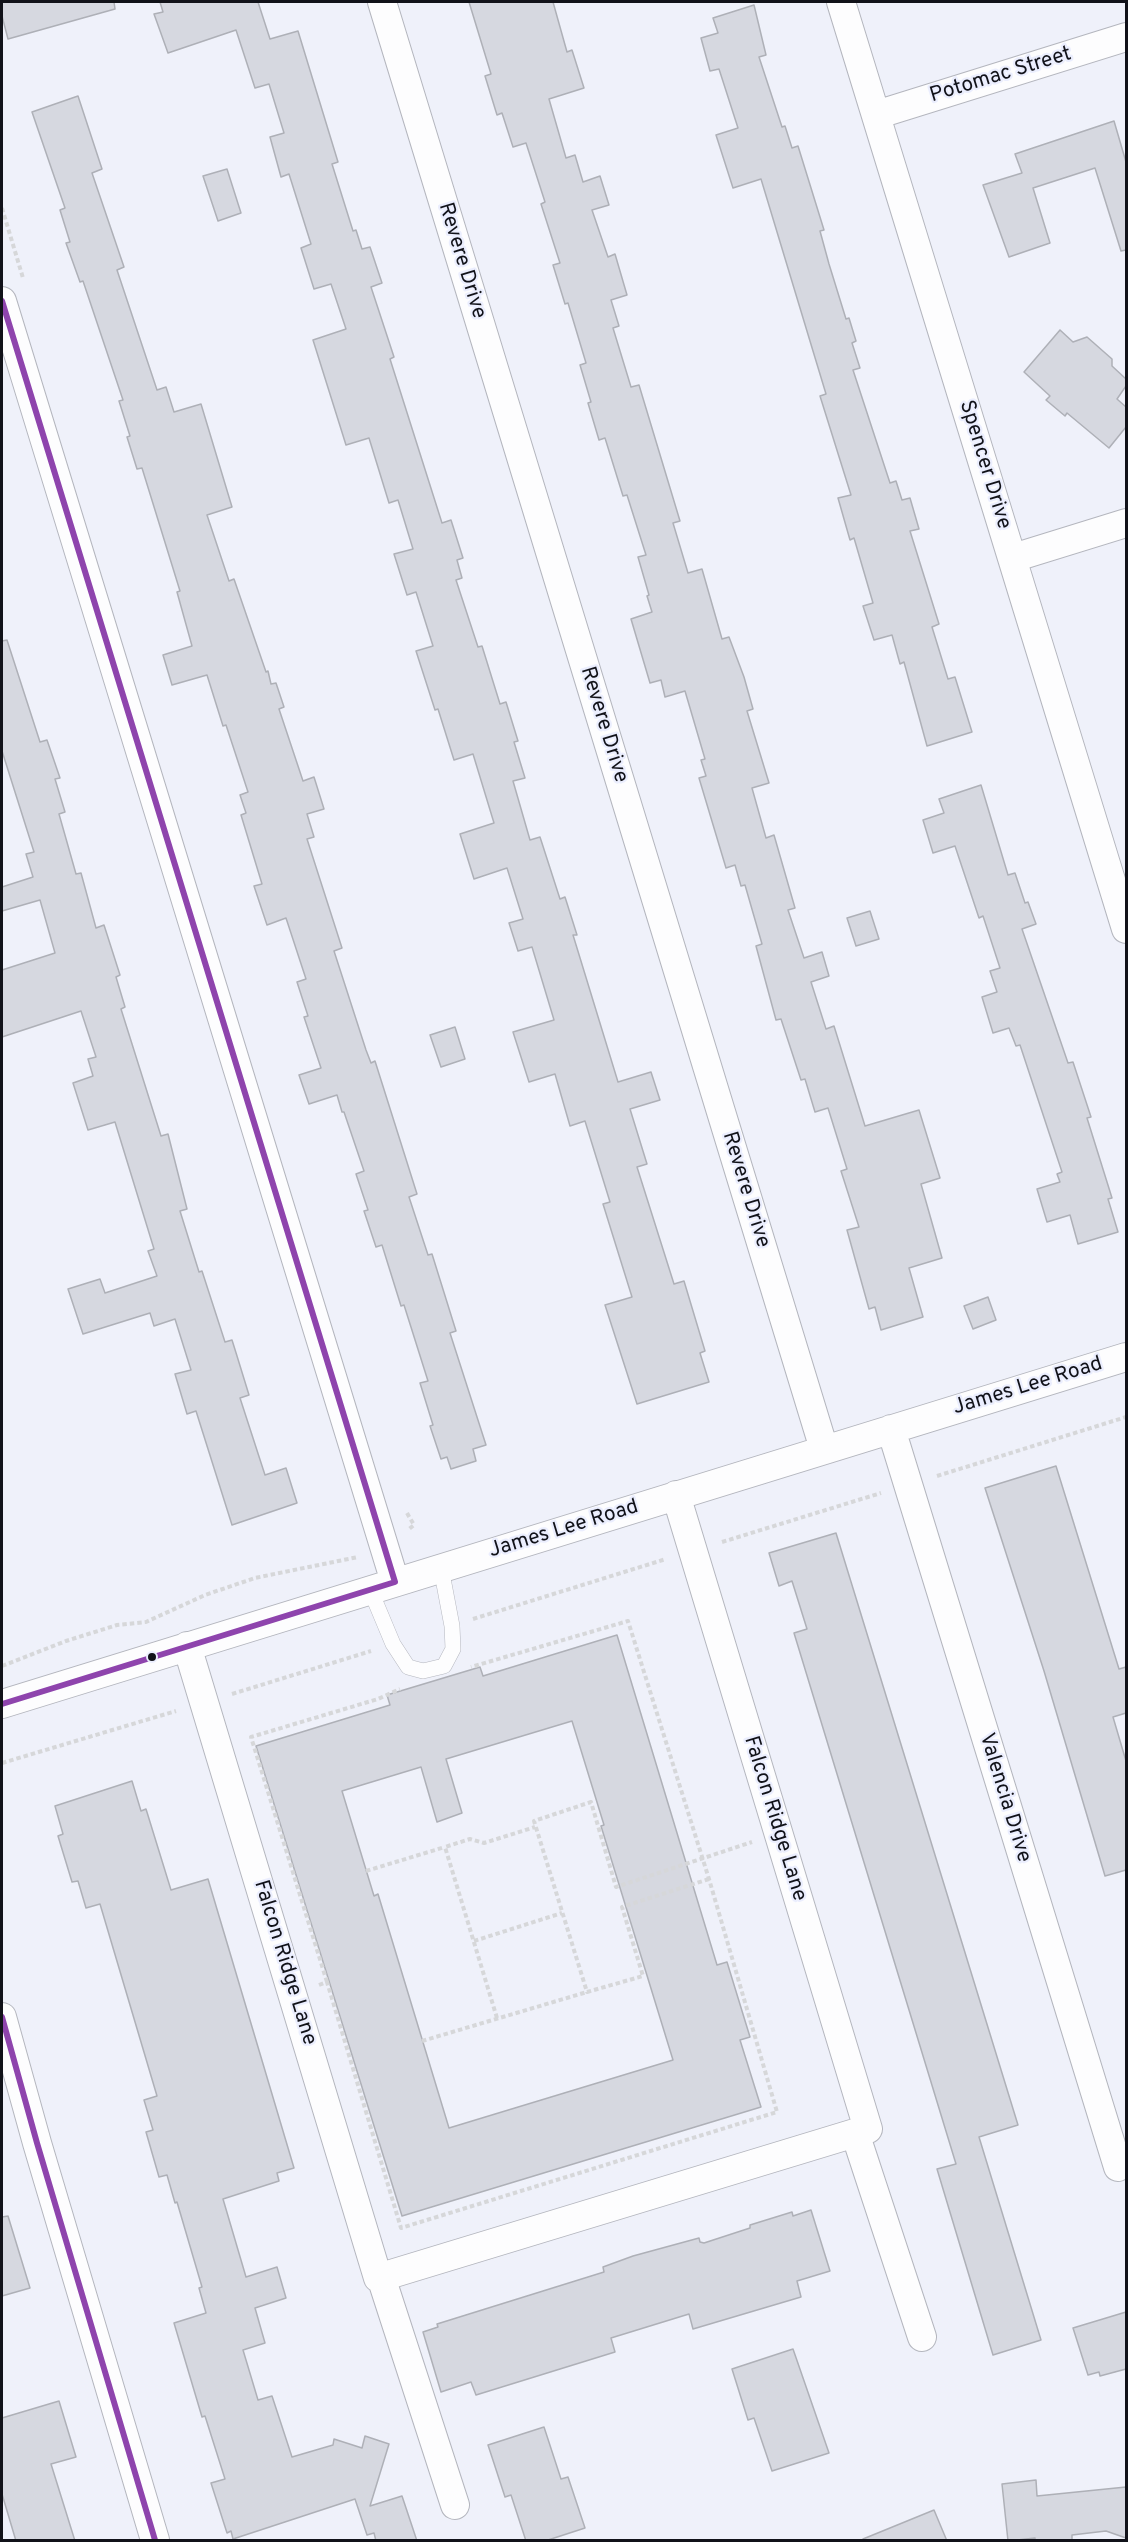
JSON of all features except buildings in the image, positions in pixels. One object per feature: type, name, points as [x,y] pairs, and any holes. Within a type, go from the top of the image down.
[{"type":"street","name":"Revere Drive","points":[[382,2],[824,1449]]},
{"type":"street","name":"Spencer Drive","points":[[842,2],[1126,929]]},
{"type":"street","name":"Potomac Street","points":[[876,115],[1126,37]]},
{"type":"street","points":[[2,301],[383,1585]]},
{"type":"street","points":[[1013,558],[1126,523]]},
{"type":"street","name":"James Lee Road","points":[[2,1704],[1126,1357]]},
{"type":"street","name":"Valencia Drive","points":[[891,1429],[1118,2167]]},
{"type":"street","name":"Falcon Ridge Lane","points":[[676,1495],[868,2129],[855,2133]]},
{"type":"street","name":"Falcon Ridge Lane","points":[[188,1646],[378,2278],[381,2277],[455,2505]]},
{"type":"street","points":[[2,2017],[40,2154],[155,2541]]},
{"type":"street","points":[[381,2277],[855,2133],[922,2337]]},
{"type":"lane","points":[[383,1585],[393,1644],[408,1667],[423,1671],[444,1666],[453,1649],[452,1626],[441,1568]]},
{"type":"path","points":[[452,1626],[1126,1417]]},
{"type":"path","points":[[411,1685],[388,1692],[378,1699],[251,1737],[401,2228],[777,2112],[709,1879],[628,1621],[469,1668]]},
{"type":"path","points":[[2,1763],[393,1644]]},
{"type":"path","points":[[587,1992],[534,1821],[591,1802],[616,1887],[778,1833]]},
{"type":"path","points":[[366,1871],[470,1839],[484,1843],[535,1827]]},
{"type":"path","points":[[445,1847],[498,2018]]},
{"type":"path","points":[[422,2041],[643,1976],[622,1907],[709,1879]]},
{"type":"path","points":[[474,1941],[562,1913]]},
{"type":"path","points":[[293,1993],[327,1982]]},
{"type":"transit line","points":[[2,301],[395,1582],[2,1704]]},
{"type":"transit line","points":[[2,2017],[155,2540]]}]
